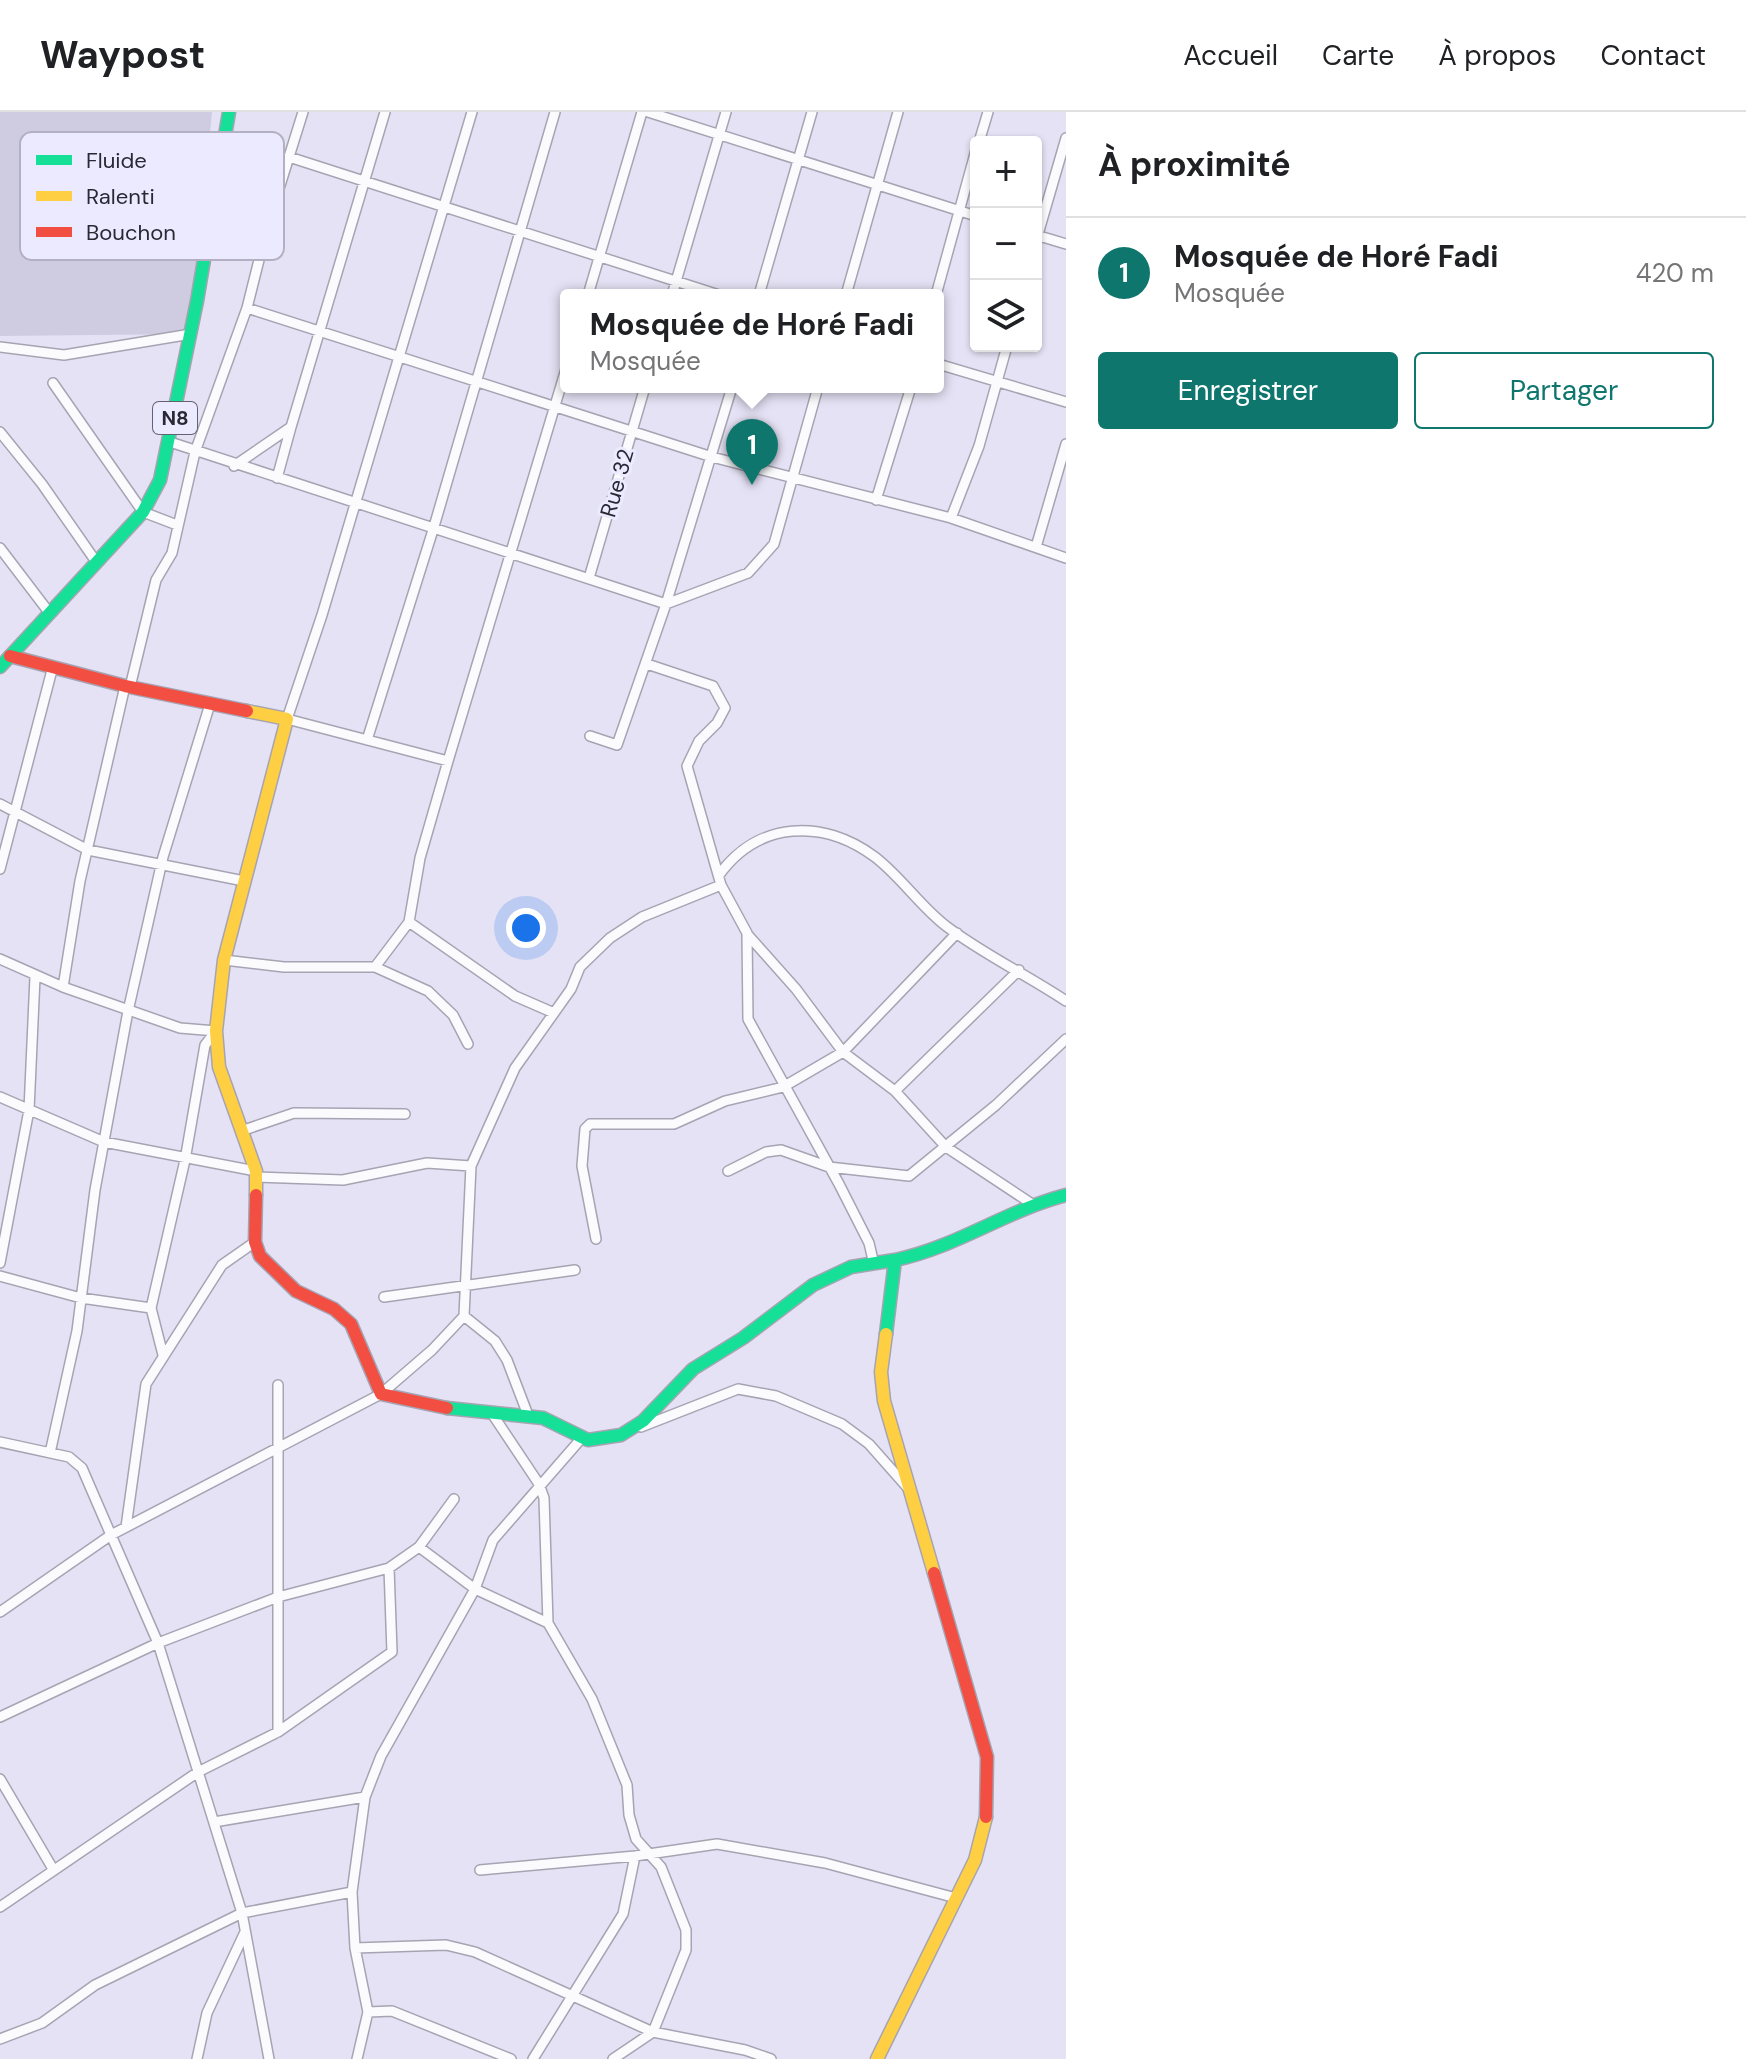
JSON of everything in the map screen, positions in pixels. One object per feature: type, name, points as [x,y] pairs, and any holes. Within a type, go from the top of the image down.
[{"type":"street","name":"N8","points":[[226,132],[229,112]]},
{"type":"street","points":[[284,175],[303,112]]},
{"type":"street","points":[[277,478],[385,112]]},
{"type":"street","points":[[381,1394],[351,1324],[334,1309],[296,1291],[274,1273],[260,1256],[255,1242],[256,1174],[219,1067],[216,1031],[224,960],[287,719],[298,692],[472,112]]},
{"type":"street","points":[[367,740],[433,530],[555,112]]},
{"type":"street","points":[[590,289],[642,112]]},
{"type":"street","points":[[648,112],[970,214]]},
{"type":"street","points":[[674,289],[726,112]]},
{"type":"street","points":[[761,289],[812,112]]},
{"type":"street","points":[[848,289],[898,112]]},
{"type":"street","points":[[981,136],[988,112]]},
{"type":"street","points":[[1042,217],[1066,138]]},
{"type":"street","points":[[289,157],[598,259],[701,289]]},
{"type":"street","points":[[937,289],[970,169]]},
{"type":"street","points":[[1042,238],[1066,244]]},
{"type":"street","name":"N8","points":[[0,667],[48,611],[143,512],[160,480],[170,442],[204,260]]},
{"type":"street","points":[[63,987],[80,881],[156,580],[172,553],[195,452],[247,308],[260,260]]},
{"type":"street","points":[[247,308],[712,457],[951,518],[1066,558]]},
{"type":"street","points":[[0,347],[64,355],[191,334]]},
{"type":"street","points":[[951,518],[979,446],[1005,352]]},
{"type":"street","points":[[944,366],[1066,402]]},
{"type":"street","points":[[53,383],[143,512],[177,525]]},
{"type":"street","points":[[375,967],[409,922],[420,858],[560,388]]},
{"type":"street","name":"Rue 32","points":[[589,578],[643,393]]},
{"type":"street","points":[[590,736],[617,745],[647,664],[730,393]]},
{"type":"street","points":[[170,442],[234,466],[666,604],[748,573],[774,544],[816,393]]},
{"type":"street","points":[[876,500],[909,393]]},
{"type":"street","points":[[234,466],[291,427]]},
{"type":"street","points":[[0,432],[42,484],[97,563]]},
{"type":"street","points":[[1036,547],[1066,444]]},
{"type":"street","points":[[0,548],[48,611]]},
{"type":"street","points":[[10,656],[52,670],[287,719],[448,761]]},
{"type":"street","points":[[647,664],[713,686],[725,708],[717,723],[699,741],[687,766],[720,880],[747,933],[796,989],[843,1052],[895,1091],[946,1147],[1032,1204]]},
{"type":"street","points":[[0,869],[52,670]]},
{"type":"street","points":[[50,1453],[81,1298],[104,1142],[128,1011],[161,865],[210,704]]},
{"type":"street","points":[[0,804],[88,850],[244,881]]},
{"type":"street","points":[[0,1612],[111,1535],[381,1394],[432,1350],[464,1316],[471,1166],[515,1068],[571,989],[580,967],[610,938],[642,917],[720,880],[731,859],[763,835],[779,830],[828,833],[875,857],[957,933],[1066,1001]]},
{"type":"street","points":[[409,922],[515,996],[554,1013]]},
{"type":"street","points":[[747,933],[748,1019],[869,1243],[873,1260]]},
{"type":"street","points":[[596,1239],[582,1166],[585,1129],[590,1124],[674,1124],[725,1101],[783,1087],[843,1052],[957,933]]},
{"type":"street","points":[[0,959],[35,977],[128,1011],[180,1028],[216,1031]]},
{"type":"street","points":[[224,960],[284,967],[375,967],[428,991],[453,1015],[468,1044]]},
{"type":"street","points":[[895,1091],[1019,970]]},
{"type":"street","points":[[0,1263],[29,1110],[35,977]]},
{"type":"street","points":[[163,1355],[151,1308],[185,1160],[205,1045],[216,1031]]},
{"type":"street","points":[[728,1171],[766,1152],[781,1150],[829,1167],[909,1176],[946,1147],[1066,1039]]},
{"type":"street","points":[[0,1097],[104,1142],[256,1174],[343,1180],[427,1163],[471,1166]]},
{"type":"street","points":[[241,1131],[294,1113],[405,1114]]},
{"type":"street","points":[[629,1432],[655,1410],[689,1371],[742,1338],[807,1286],[849,1266],[933,1252],[1032,1204],[1066,1195]]},
{"type":"street","points":[[126,1527],[146,1384],[222,1265],[255,1242]]},
{"type":"street","points":[[877,2059],[987,1828],[987,1757],[884,1401],[881,1372],[895,1260]]},
{"type":"street","points":[[384,1297],[575,1270]]},
{"type":"street","points":[[0,1276],[81,1298],[151,1308]]},
{"type":"street","points":[[464,1316],[495,1341],[507,1360],[528,1415]]},
{"type":"street","points":[[278,1385],[278,1732]]},
{"type":"street","points":[[381,1394],[493,1415],[528,1415],[558,1424],[580,1440],[609,1439],[738,1389],[776,1396],[842,1424],[869,1444],[909,1489]]},
{"type":"street","points":[[493,1415],[539,1484],[544,1498],[548,1623],[592,1699],[627,1785],[629,1815],[636,1839],[661,1867],[686,1930],[686,1950],[653,2032],[613,2059]]},
{"type":"street","points":[[357,2059],[368,2012],[355,1948],[352,1892],[365,1797],[381,1756],[475,1589],[493,1540],[580,1440]]},
{"type":"street","points":[[0,1442],[69,1457],[82,1468],[158,1643],[242,1913],[269,2059]]},
{"type":"street","points":[[0,1717],[158,1643],[278,1597],[389,1568],[419,1547],[454,1499]]},
{"type":"street","points":[[419,1547],[475,1589],[548,1623]]},
{"type":"street","points":[[0,1907],[198,1772],[278,1732],[392,1652],[389,1568]]},
{"type":"street","points":[[0,1779],[53,1869]]},
{"type":"street","points":[[214,1822],[365,1797]]},
{"type":"street","points":[[480,1870],[635,1856],[717,1844],[825,1863],[956,1898]]},
{"type":"street","points":[[533,2059],[623,1914],[635,1856]]},
{"type":"street","points":[[0,2039],[42,2023],[95,1985],[242,1913],[352,1892]]},
{"type":"street","points":[[197,2059],[207,2013],[245,1932]]},
{"type":"street","points":[[355,1948],[446,1945],[460,1948],[653,2032],[745,2050],[771,2059]]},
{"type":"street","points":[[368,2012],[392,2011],[511,2059]]},
{"type":"shaded area","points":[[0,112],[212,112],[210,132],[20,132],[20,260],[198,260],[191,334],[0,336]]},
{"type":"traffic: fast","points":[[226,132],[229,112]]},
{"type":"traffic: fast","points":[[0,667],[143,512],[160,480],[204,260]]},
{"type":"traffic: fast","points":[[886,1334],[895,1260],[939,1247],[1022,1210],[1066,1195]]},
{"type":"traffic: fast","points":[[447,1408],[543,1418],[588,1440],[621,1435],[643,1421],[693,1369],[743,1338],[813,1285],[851,1267],[895,1260]]},
{"type":"traffic: slow","points":[[247,711],[287,719],[224,960],[216,1031],[219,1067],[256,1171],[256,1195]]},
{"type":"traffic: slow","points":[[886,1334],[881,1372],[884,1401],[934,1573]]},
{"type":"traffic: slow","points":[[877,2059],[975,1860],[986,1817]]},
{"type":"traffic: jam","points":[[10,656],[125,686],[247,711]]},
{"type":"traffic: jam","points":[[256,1195],[255,1242],[260,1256],[296,1291],[334,1309],[351,1324],[381,1394],[447,1408]]},
{"type":"traffic: jam","points":[[934,1573],[987,1757],[986,1817]]},
{"type":"place","name":"Mosquée de Horé Fadi","points":[[752,485]]}]
